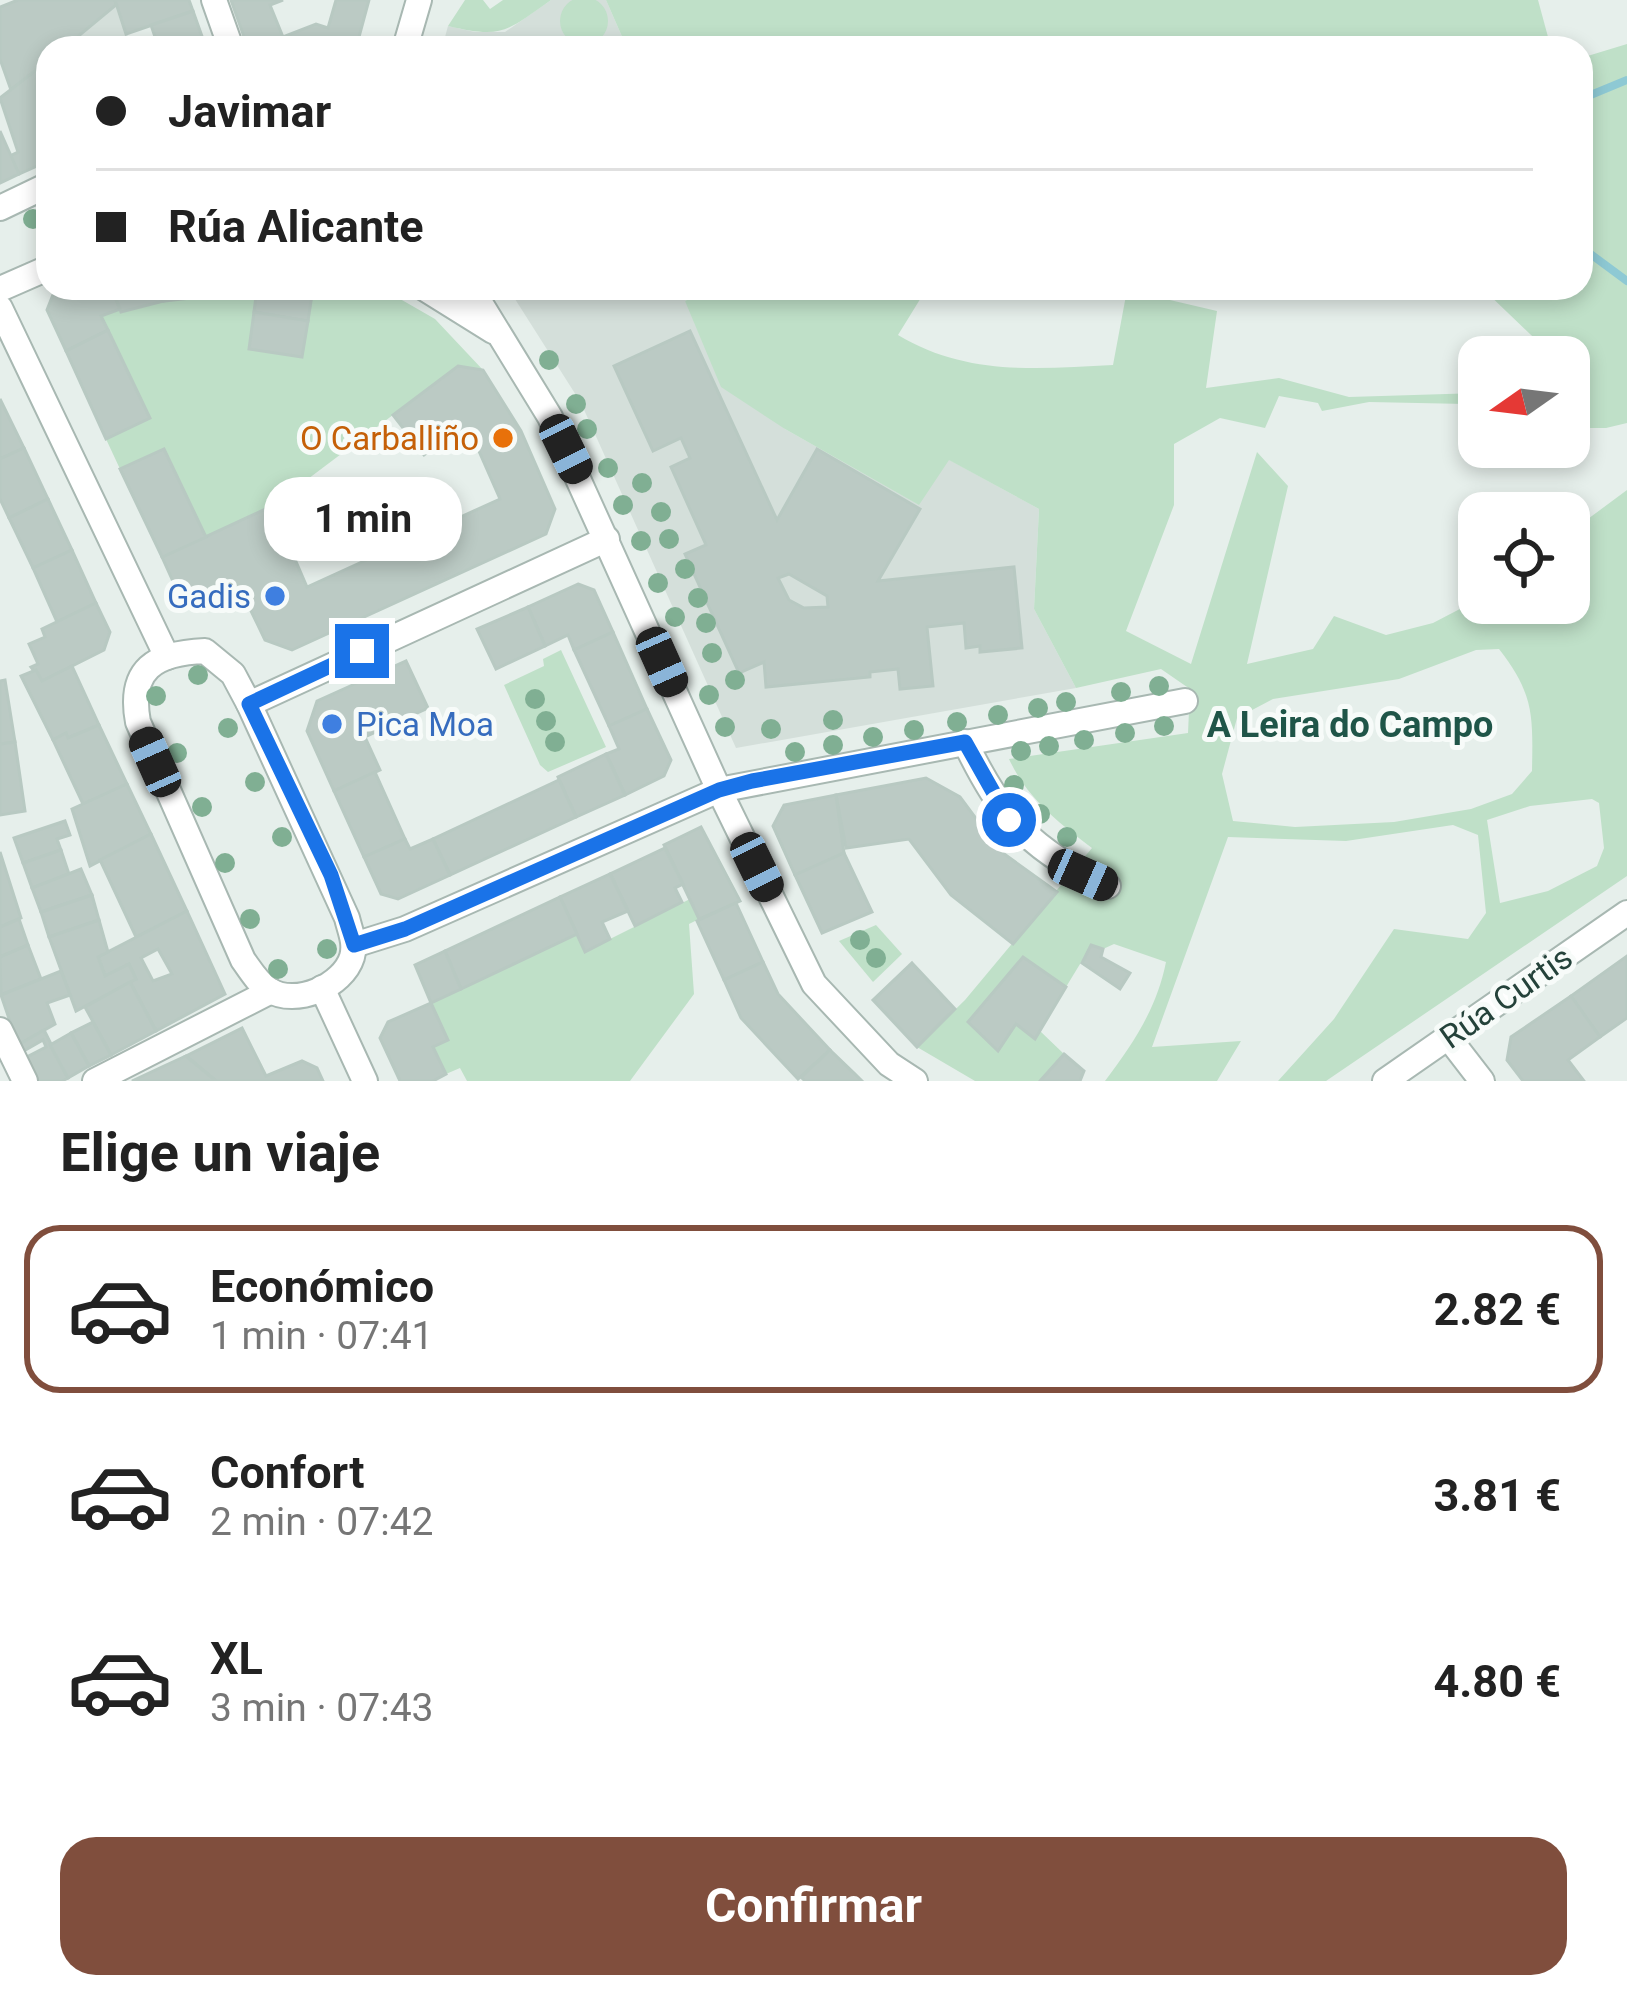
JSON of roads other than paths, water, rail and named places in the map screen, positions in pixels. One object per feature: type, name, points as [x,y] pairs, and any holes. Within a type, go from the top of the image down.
[{"type":"street","points":[[214,0],[226,36]]},
{"type":"street","points":[[408,36],[419,0]]},
{"type":"street","points":[[0,208],[36,196]]},
{"type":"street","points":[[0,290],[36,274]]},
{"type":"street","points":[[443,300],[501,337]]},
{"type":"street","points":[[478,300],[550,418],[719,790],[814,984],[889,1064],[915,1081]]},
{"type":"street","points":[[0,308],[167,657]]},
{"type":"street","points":[[249,704],[608,538]]},
{"type":"street","points":[[205,650],[232,674],[249,704],[331,875],[354,945],[346,970],[322,988],[286,996],[271,992],[243,960],[138,722],[133,695],[148,668],[167,657],[205,650]]},
{"type":"street","points":[[354,945],[405,929],[719,790],[1185,701]]},
{"type":"street","points":[[965,742],[997,801],[1029,841],[1108,886]]},
{"type":"street","name":"Rúa Curtis","points":[[1385,1081],[1627,914]]},
{"type":"street","points":[[322,988],[365,1081]]},
{"type":"street","points":[[95,1081],[271,992]]},
{"type":"street","points":[[0,1030],[26,1081]]},
{"type":"street","points":[[1448,1037],[1481,1081]]},
{"type":"street","points":[[0,1063],[16,1081]]},
{"type":"waterway","points":[[1593,94],[1627,80]]},
{"type":"waterway","points":[[1593,256],[1627,281]]},
{"type":"place","name":"O Carballiño","points":[[503,438]]},
{"type":"place","name":"Gadis","points":[[275,596]]},
{"type":"place","name":"Pica Moa","points":[[332,724]]},
{"type":"district","name":"A Leira do Campo","points":[[1350,725]]}]
